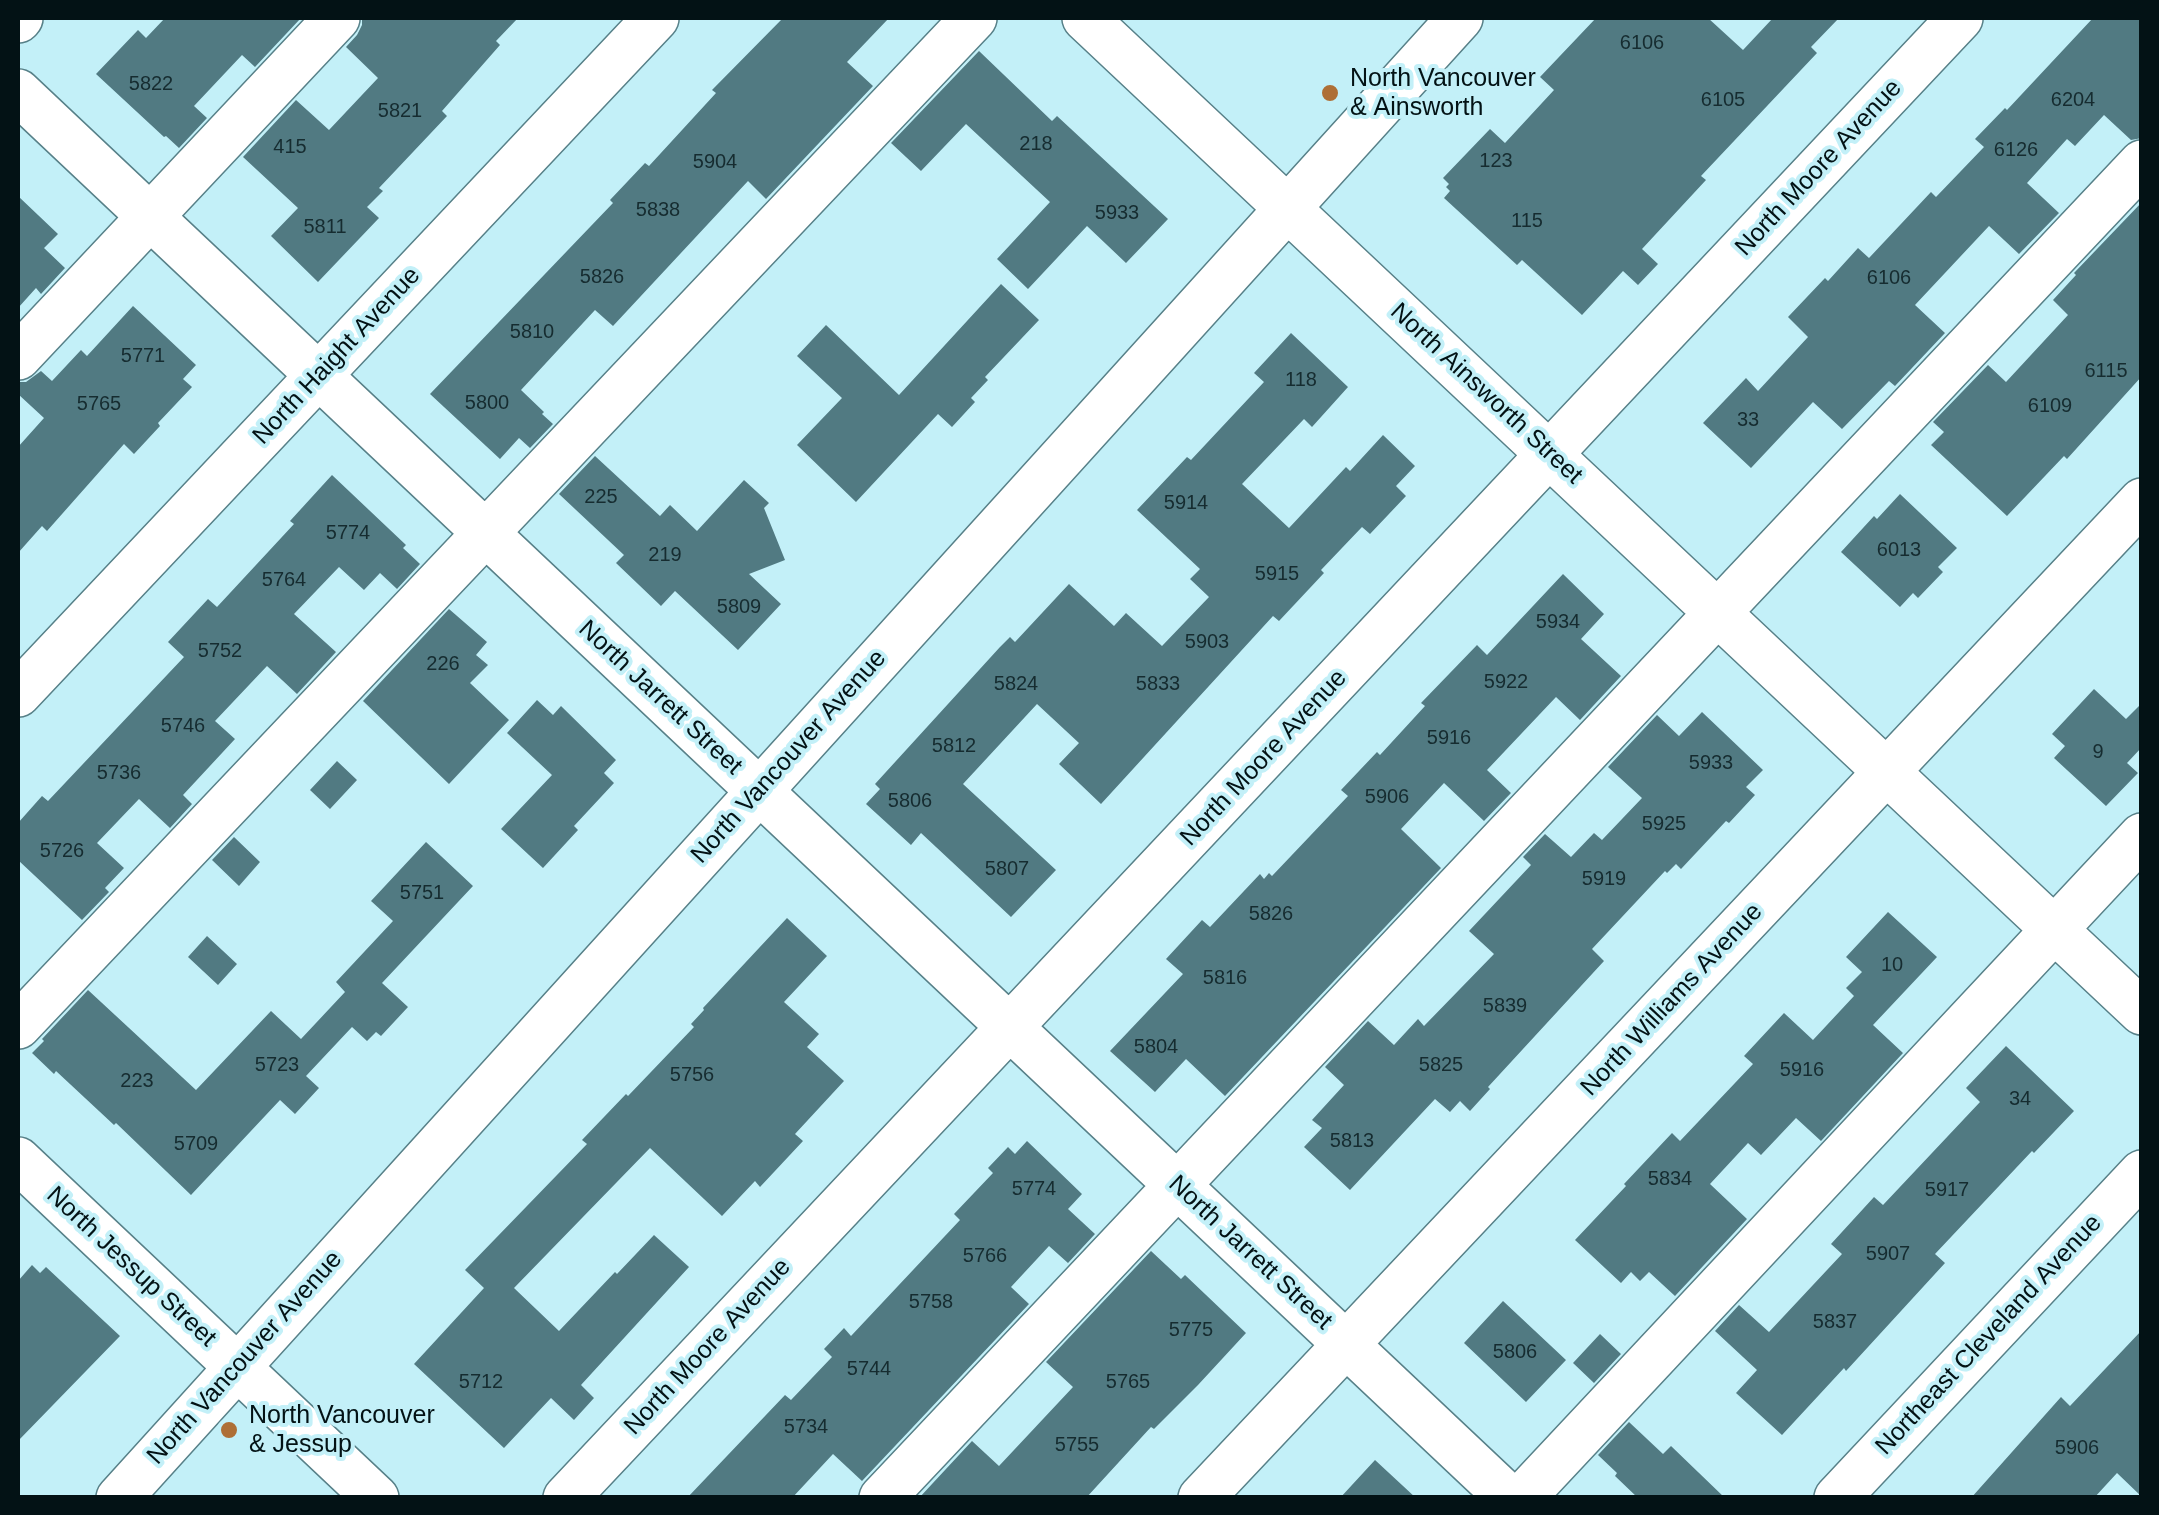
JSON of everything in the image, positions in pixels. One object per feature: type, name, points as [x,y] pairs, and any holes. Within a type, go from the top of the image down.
[{"type":"street","points":[[18,356],[338,18]]},
{"type":"street","name":"North Haight Avenue","points":[[18,694],[656,18]]},
{"type":"street","points":[[18,1026],[974,18]]},
{"type":"street","name":"North Ainsworth Street","points":[[1085,18],[2142,1012]]},
{"type":"street","name":"North Vancouver Avenue","points":[[119,1498],[1460,18]]},
{"type":"street","name":"North Moore Avenue","points":[[566,1498],[1960,18]]},
{"type":"street","name":"North Jarrett Street","points":[[18,92],[1509,1498]]},
{"type":"street","points":[[882,1498],[2142,163]]},
{"type":"street","name":"North Williams Avenue","points":[[1201,1498],[2142,501]]},
{"type":"street","points":[[1522,1498],[2142,836]]},
{"type":"street","name":"North Jessup Street","points":[[18,1160],[376,1498]]},
{"type":"street","name":"Northeast Cleveland Avenue","points":[[1837,1498],[2142,1172]]},
{"type":"building","points":[[165,18],[301,18],[255,67],[242,55],[194,106],[207,118],[179,148],[96,74],[138,30],[146,38]]},
{"type":"building","points":[[362,18],[518,18],[496,41],[500,45],[442,111],[447,116],[379,188],[383,191],[367,207],[379,218],[318,282],[271,236],[298,208],[243,157],[296,100],[329,130],[378,78],[346,47],[357,35]]},
{"type":"building","points":[[783,18],[889,18],[847,62],[873,86],[766,199],[748,181],[613,326],[595,310],[521,390],[553,424],[530,448],[519,438],[500,459],[430,394],[613,203],[610,200],[645,163],[649,166],[716,93],[712,90]]},
{"type":"building","points":[[1596,18],[1708,18],[1743,50],[1773,18],[1839,18],[1811,47],[1817,53],[1701,176],[1706,180],[1642,249],[1658,264],[1638,285],[1623,271],[1582,315],[1522,260],[1517,265],[1444,198],[1450,191],[1443,178],[1490,129],[1505,143],[1554,90],[1540,77]]},
{"type":"building","points":[[2093,18],[2142,18],[2142,138],[2131,140],[2104,115],[2075,146],[2067,139],[2027,183],[2059,213],[2019,254],[1989,226],[1915,305],[1945,333],[1895,386],[1889,381],[1842,429],[1813,402],[1751,468],[1703,423],[1746,378],[1758,391],[1808,337],[1788,317],[1858,248],[1869,258],[1931,192],[1936,197],[1984,147],[1975,139]]},
{"type":"building","points":[[979,51],[1052,121],[1057,116],[1168,219],[1126,263],[1087,226],[1028,289],[997,259],[1050,202],[966,124],[921,171],[891,143]]},
{"type":"building","points":[[18,196],[58,234],[44,248],[65,268],[41,294],[36,288],[18,308]]},
{"type":"building","points":[[2142,202],[2142,376],[2067,459],[2064,456],[2007,516],[1931,445],[1944,432],[1933,422],[1988,365],[2006,382],[2068,315],[2053,300]]},
{"type":"building","points":[[1001,284],[1039,320],[985,377],[988,380],[971,398],[975,402],[952,427],[938,414],[856,502],[797,445],[842,398],[797,356],[826,325],[899,395]]},
{"type":"building","points":[[133,306],[196,365],[183,379],[192,387],[134,454],[124,444],[47,531],[42,526],[18,553],[18,447],[44,418],[18,394],[18,382],[26,382],[41,371],[52,381],[81,350],[87,356]]},
{"type":"building","points":[[1291,333],[1348,387],[1312,427],[1304,419],[1242,484],[1289,528],[1346,467],[1350,471],[1383,435],[1415,466],[1396,486],[1406,496],[1370,534],[1362,527],[1279,621],[1273,616],[1101,804],[1059,764],[1079,743],[1037,704],[963,784],[1056,870],[1011,917],[921,833],[911,845],[866,804],[880,789],[875,784],[1000,647],[1010,637],[1015,642],[1069,584],[1114,626],[1126,613],[1162,646],[1209,597],[1190,579],[1200,569],[1137,510],[1187,457],[1191,460],[1264,382],[1254,373]]},
{"type":"building","points":[[595,456],[660,516],[670,505],[697,531],[744,480],[769,503],[764,508],[785,560],[749,574],[781,604],[738,650],[675,591],[661,606],[616,563],[624,555],[559,494]]},
{"type":"building","points":[[332,475],[406,545],[403,548],[420,564],[397,589],[380,573],[364,590],[339,567],[294,614],[336,652],[297,694],[267,666],[215,721],[235,739],[183,795],[192,804],[170,828],[139,799],[97,843],[124,868],[105,888],[109,892],[82,920],[18,860],[18,823],[42,796],[48,801],[184,657],[168,642],[208,599],[217,607],[294,524],[290,521]]},
{"type":"building","points":[[1900,494],[1957,548],[1938,567],[1943,572],[1918,598],[1913,593],[1900,607],[1841,552]]},
{"type":"building","points":[[1563,574],[1604,614],[1581,639],[1621,676],[1580,720],[1556,697],[1487,770],[1511,793],[1484,821],[1444,783],[1401,829],[1441,868],[1225,1096],[1186,1059],[1155,1092],[1110,1051],[1183,974],[1166,959],[1202,920],[1210,927],[1260,874],[1264,879],[1269,873],[1272,876],[1348,796],[1341,790],[1377,752],[1380,755],[1425,706],[1421,703],[1477,645],[1487,655]]},
{"type":"building","points":[[449,609],[487,642],[476,655],[488,665],[470,683],[509,720],[449,784],[363,701]]},
{"type":"building","points":[[2094,689],[2126,719],[2142,703],[2142,747],[2127,763],[2138,773],[2106,806],[2054,758],[2065,746],[2052,734]]},
{"type":"building","points":[[537,700],[553,715],[561,706],[616,760],[604,773],[614,783],[574,826],[578,830],[543,868],[501,829],[552,775],[507,733]]},
{"type":"building","points":[[1702,712],[1763,770],[1746,787],[1755,795],[1681,869],[1676,864],[1665,871],[1592,949],[1604,961],[1470,1111],[1460,1101],[1450,1112],[1435,1099],[1350,1190],[1304,1147],[1322,1128],[1312,1120],[1344,1085],[1325,1067],[1368,1021],[1394,1045],[1418,1019],[1424,1026],[1494,954],[1469,931],[1531,865],[1523,857],[1545,834],[1571,857],[1594,833],[1602,840],[1642,798],[1608,767],[1657,715],[1679,736]]},
{"type":"building","points":[[337,761],[357,780],[330,809],[310,790]]},
{"type":"building","points":[[234,837],[260,862],[239,886],[212,860]]},
{"type":"building","points":[[426,842],[473,886],[382,983],[408,1007],[381,1036],[376,1032],[367,1041],[352,1027],[306,1076],[319,1088],[295,1114],[280,1100],[191,1195],[116,1123],[32,1053],[88,990],[196,1090],[271,1011],[301,1039],[345,992],[336,982],[393,921],[371,901]]},
{"type":"building","points":[[1888,912],[1937,957],[1873,1025],[1903,1053],[1821,1141],[1796,1118],[1761,1155],[1748,1143],[1710,1184],[1747,1219],[1675,1296],[1649,1272],[1640,1281],[1631,1272],[1621,1283],[1575,1240],[1672,1133],[1680,1141],[1753,1064],[1744,1056],[1784,1013],[1813,1040],[1854,996],[1846,988],[1862,972],[1846,957]]},
{"type":"building","points":[[787,918],[827,956],[784,1002],[819,1034],[807,1047],[844,1081],[795,1134],[803,1141],[760,1187],[755,1181],[722,1216],[650,1148],[514,1288],[559,1331],[654,1235],[689,1267],[581,1385],[594,1398],[574,1420],[551,1398],[504,1448],[414,1364],[484,1288],[465,1270],[587,1144],[582,1140],[694,1027],[691,1024],[703,1008]]},
{"type":"building","points":[[207,936],[237,964],[218,985],[188,957]]},
{"type":"building","points":[[2006,1046],[2074,1111],[1935,1254],[1945,1263],[1782,1435],[1736,1393],[1757,1370],[1715,1331],[1739,1305],[1769,1332],[1842,1254],[1831,1244],[1874,1197],[1883,1205],[1980,1102],[1966,1088]]},
{"type":"building","points":[[1027,1141],[1082,1194],[1068,1209],[1095,1234],[1068,1263],[1049,1246],[1011,1287],[1029,1304],[862,1481],[833,1454],[792,1498],[687,1498],[785,1395],[791,1400],[832,1357],[824,1349],[844,1328],[851,1336],[960,1220],[954,1214],[993,1173],[988,1168],[1008,1147],[1015,1154]]},
{"type":"building","points":[[1151,1251],[1181,1279],[1185,1275],[1246,1333],[1198,1385],[1154,1429],[1151,1427],[1086,1498],[919,1498],[972,1441],[999,1466],[1073,1387],[1046,1362]]},
{"type":"building","points":[[32,1265],[40,1273],[46,1267],[120,1336],[18,1441],[18,1281]]},
{"type":"building","points":[[1503,1301],[1566,1360],[1526,1402],[1464,1343]]},
{"type":"building","points":[[2142,1330],[2142,1497],[2117,1473],[2094,1498],[1971,1498],[2061,1397],[2070,1406]]},
{"type":"building","points":[[1600,1334],[1621,1354],[1594,1383],[1573,1363]]},
{"type":"building","points":[[1629,1422],[1663,1454],[1671,1446],[1725,1498],[1638,1498],[1598,1455]]},
{"type":"building","points":[[1375,1460],[1416,1498],[1340,1498]]},
{"type":"place","name":"North Vancouver & Ainsworth","points":[[1330,93]]},
{"type":"place","name":"North Vancouver & Jessup","points":[[229,1430]]}]
